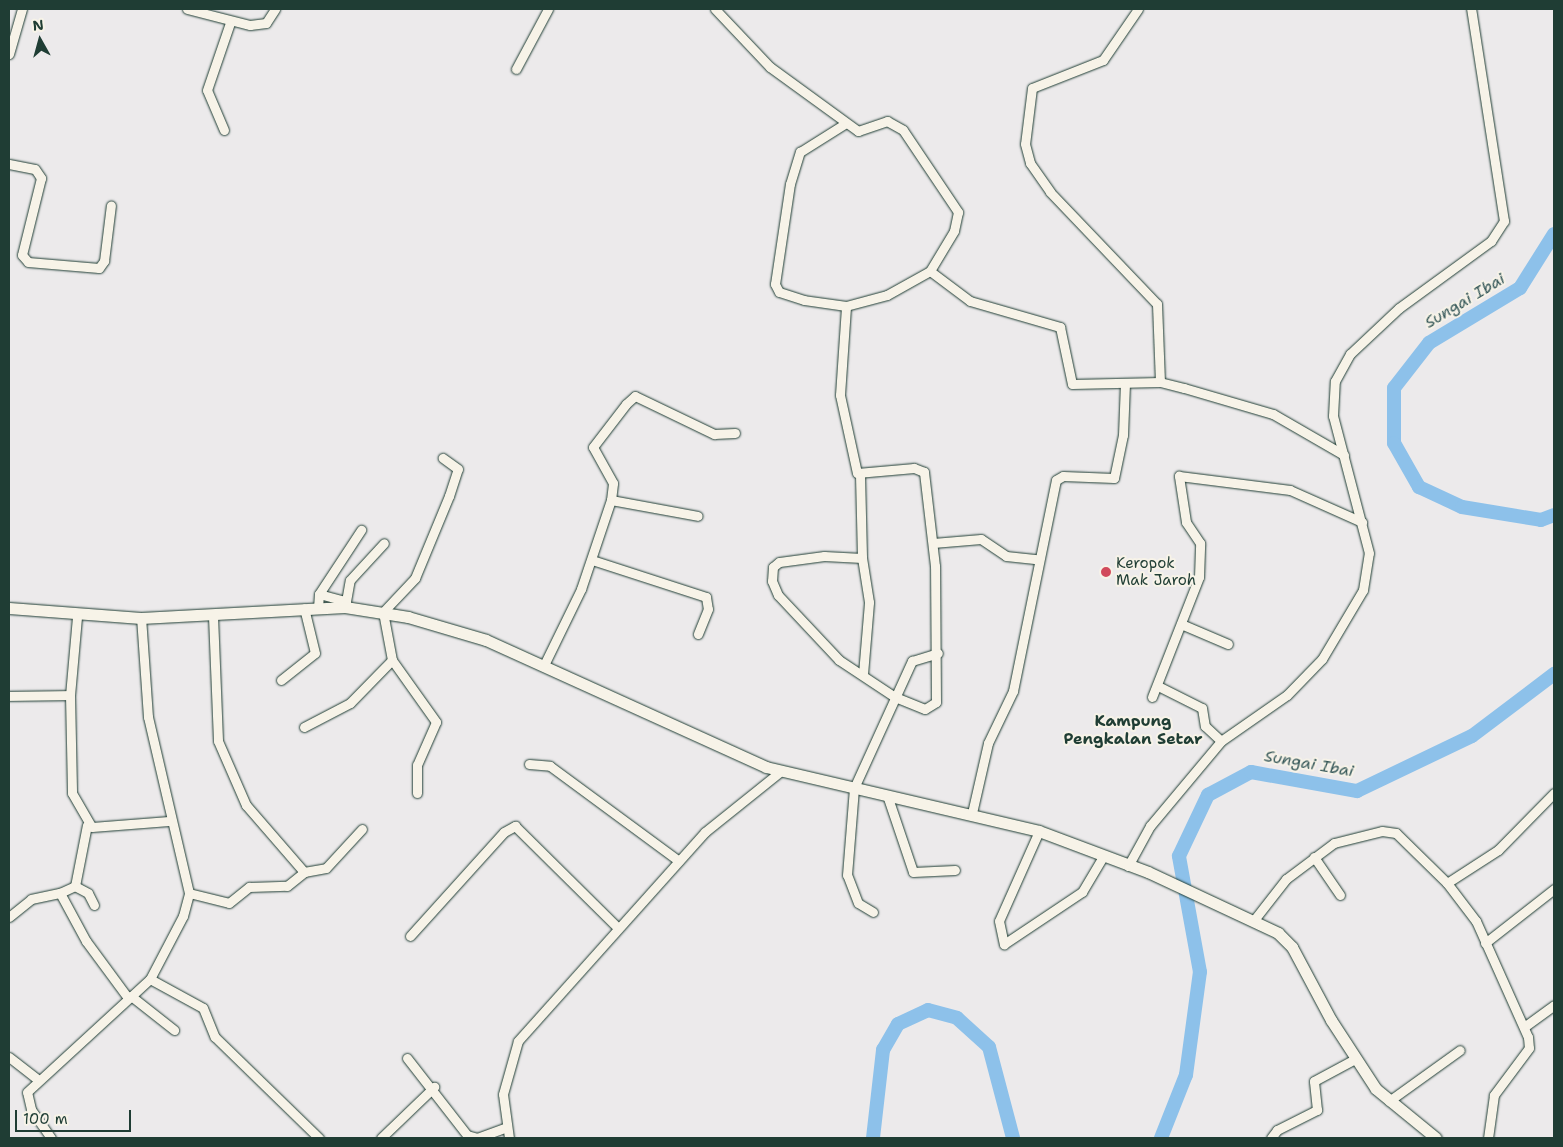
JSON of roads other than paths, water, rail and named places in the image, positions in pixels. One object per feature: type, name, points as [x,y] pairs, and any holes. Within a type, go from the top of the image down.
[{"type":"main road","points":[[9,608],[77,616],[141,618],[213,616],[318,608],[345,604],[382,612],[486,640],[781,771],[972,813],[1038,831],[1104,855],[1217,902],[1278,933],[1292,947],[1355,1059],[1389,1101],[1436,1138]]},
{"type":"street","points":[[9,54],[22,9]]},
{"type":"street","points":[[188,9],[230,22],[260,25],[275,9]]},
{"type":"street","points":[[516,69],[548,9]]},
{"type":"street","points":[[715,9],[770,68],[846,123],[862,132],[887,121],[898,126],[953,203],[958,222],[930,271],[887,295],[846,306],[804,300],[779,292],[775,284],[790,184],[800,152],[846,123]]},
{"type":"street","points":[[1138,9],[1103,60],[1032,88],[1025,144],[1030,163],[1050,192],[1157,304],[1160,382]]},
{"type":"street","points":[[1128,866],[1150,826],[1220,741],[1287,695],[1336,640],[1358,604],[1370,566],[1362,522],[1344,455],[1333,397],[1335,381],[1346,360],[1398,308],[1491,241],[1504,220],[1471,9]]},
{"type":"street","points":[[224,130],[207,90],[230,22]]},
{"type":"street","points":[[9,164],[40,173],[22,255],[28,262],[100,268],[104,261],[111,205]]},
{"type":"street","points":[[930,271],[970,301],[1060,327],[1072,384],[1160,382],[1273,414],[1344,455]]},
{"type":"street","points":[[846,306],[840,396],[860,475],[862,558],[869,602],[863,674]]},
{"type":"street","points":[[972,813],[988,743],[1013,691],[1036,559],[1058,478],[1104,480],[1116,475],[1125,383]]},
{"type":"street","points":[[544,665],[563,632],[592,560],[611,500],[613,483],[593,447],[630,398],[714,434],[735,433]]},
{"type":"street","points":[[417,793],[415,770],[436,722],[392,660],[382,612],[415,578],[451,490],[458,468],[443,458]]},
{"type":"street","points":[[860,475],[914,468],[924,472],[933,543],[938,653],[938,692],[931,707],[895,697],[863,674],[839,660],[812,634],[778,595],[772,581],[773,567],[779,562],[824,556],[862,558]]},
{"type":"street","points":[[1152,697],[1158,686],[1198,577],[1200,548],[1186,522],[1179,478],[1183,474],[1290,490],[1362,522]]},
{"type":"street","points":[[611,500],[698,516]]},
{"type":"street","points":[[318,608],[319,594],[361,530]]},
{"type":"street","points":[[933,543],[981,539],[999,554],[1036,559]]},
{"type":"street","points":[[319,594],[345,604],[350,580],[384,543]]},
{"type":"street","points":[[592,560],[706,597],[708,609],[698,634]]},
{"type":"street","points":[[281,680],[314,653],[304,608]]},
{"type":"street","points":[[75,886],[87,825],[70,787],[70,695],[77,616]]},
{"type":"street","points":[[213,616],[219,746],[246,805],[304,872]]},
{"type":"street","points":[[51,1138],[27,1100],[37,1079],[150,979],[183,916],[189,893],[188,872],[169,821],[148,717],[141,618]]},
{"type":"street","points":[[1181,624],[1228,644]]},
{"type":"street","points":[[873,912],[858,903],[847,875],[854,788],[912,661],[938,653]]},
{"type":"street","points":[[304,728],[350,703],[392,660]]},
{"type":"street","points":[[1158,686],[1202,708],[1204,726],[1220,741]]},
{"type":"street","points":[[9,696],[70,695]]},
{"type":"street","points":[[529,764],[550,766],[679,861]]},
{"type":"street","points":[[509,1138],[504,1088],[518,1041],[705,832],[781,771]]},
{"type":"street","points":[[1447,884],[1498,850],[1554,793]]},
{"type":"street","points":[[887,795],[913,872],[955,870]]},
{"type":"street","points":[[87,825],[169,821]]},
{"type":"street","points":[[410,936],[504,832],[515,826],[618,928]]},
{"type":"street","points":[[189,893],[229,903],[248,887],[287,886],[304,872],[326,868],[362,829]]},
{"type":"street","points":[[1254,920],[1281,884],[1340,839],[1392,830],[1447,884],[1476,921],[1484,943],[1524,1027],[1529,1048],[1494,1095],[1488,1138]]},
{"type":"street","points":[[1038,831],[999,921],[1004,944],[1082,892],[1104,855]]},
{"type":"street","points":[[1314,857],[1340,895]]},
{"type":"street","points":[[9,916],[31,899],[60,893],[75,886]]},
{"type":"street","points":[[75,886],[88,894],[94,905]]},
{"type":"street","points":[[1484,943],[1554,889]]},
{"type":"street","points":[[60,893],[86,941],[129,997],[174,1030]]},
{"type":"street","points":[[150,979],[207,1012],[219,1042],[319,1138]]},
{"type":"street","points":[[1524,1027],[1554,1005]]},
{"type":"street","points":[[1389,1101],[1460,1050]]},
{"type":"street","points":[[9,1057],[37,1079]]},
{"type":"street","points":[[407,1058],[434,1088],[471,1138],[507,1126]]},
{"type":"street","points":[[1271,1138],[1277,1130],[1317,1110],[1314,1081],[1355,1059]]},
{"type":"street","points":[[381,1138],[434,1088]]},
{"type":"waterway","name":"Sungai Ibai","points":[[1554,234],[1520,288],[1429,343],[1394,388],[1394,443],[1419,487],[1462,507],[1541,520],[1554,515]]},
{"type":"waterway","name":"Sungai Ibai","points":[[1161,1138],[1186,1075],[1200,972],[1179,856],[1208,795],[1251,772],[1357,791],[1472,736],[1554,674]]},
{"type":"waterway","name":"Sungai Ibai","points":[[873,1138],[883,1050],[898,1024],[928,1010],[957,1018],[989,1047],[1013,1138]]},
{"type":"place","name":"Keropok Mak Jaroh","points":[[1106,572]]},
{"type":"district","name":"Kampung Pengkalan Setar","points":[[1133,730]]}]
